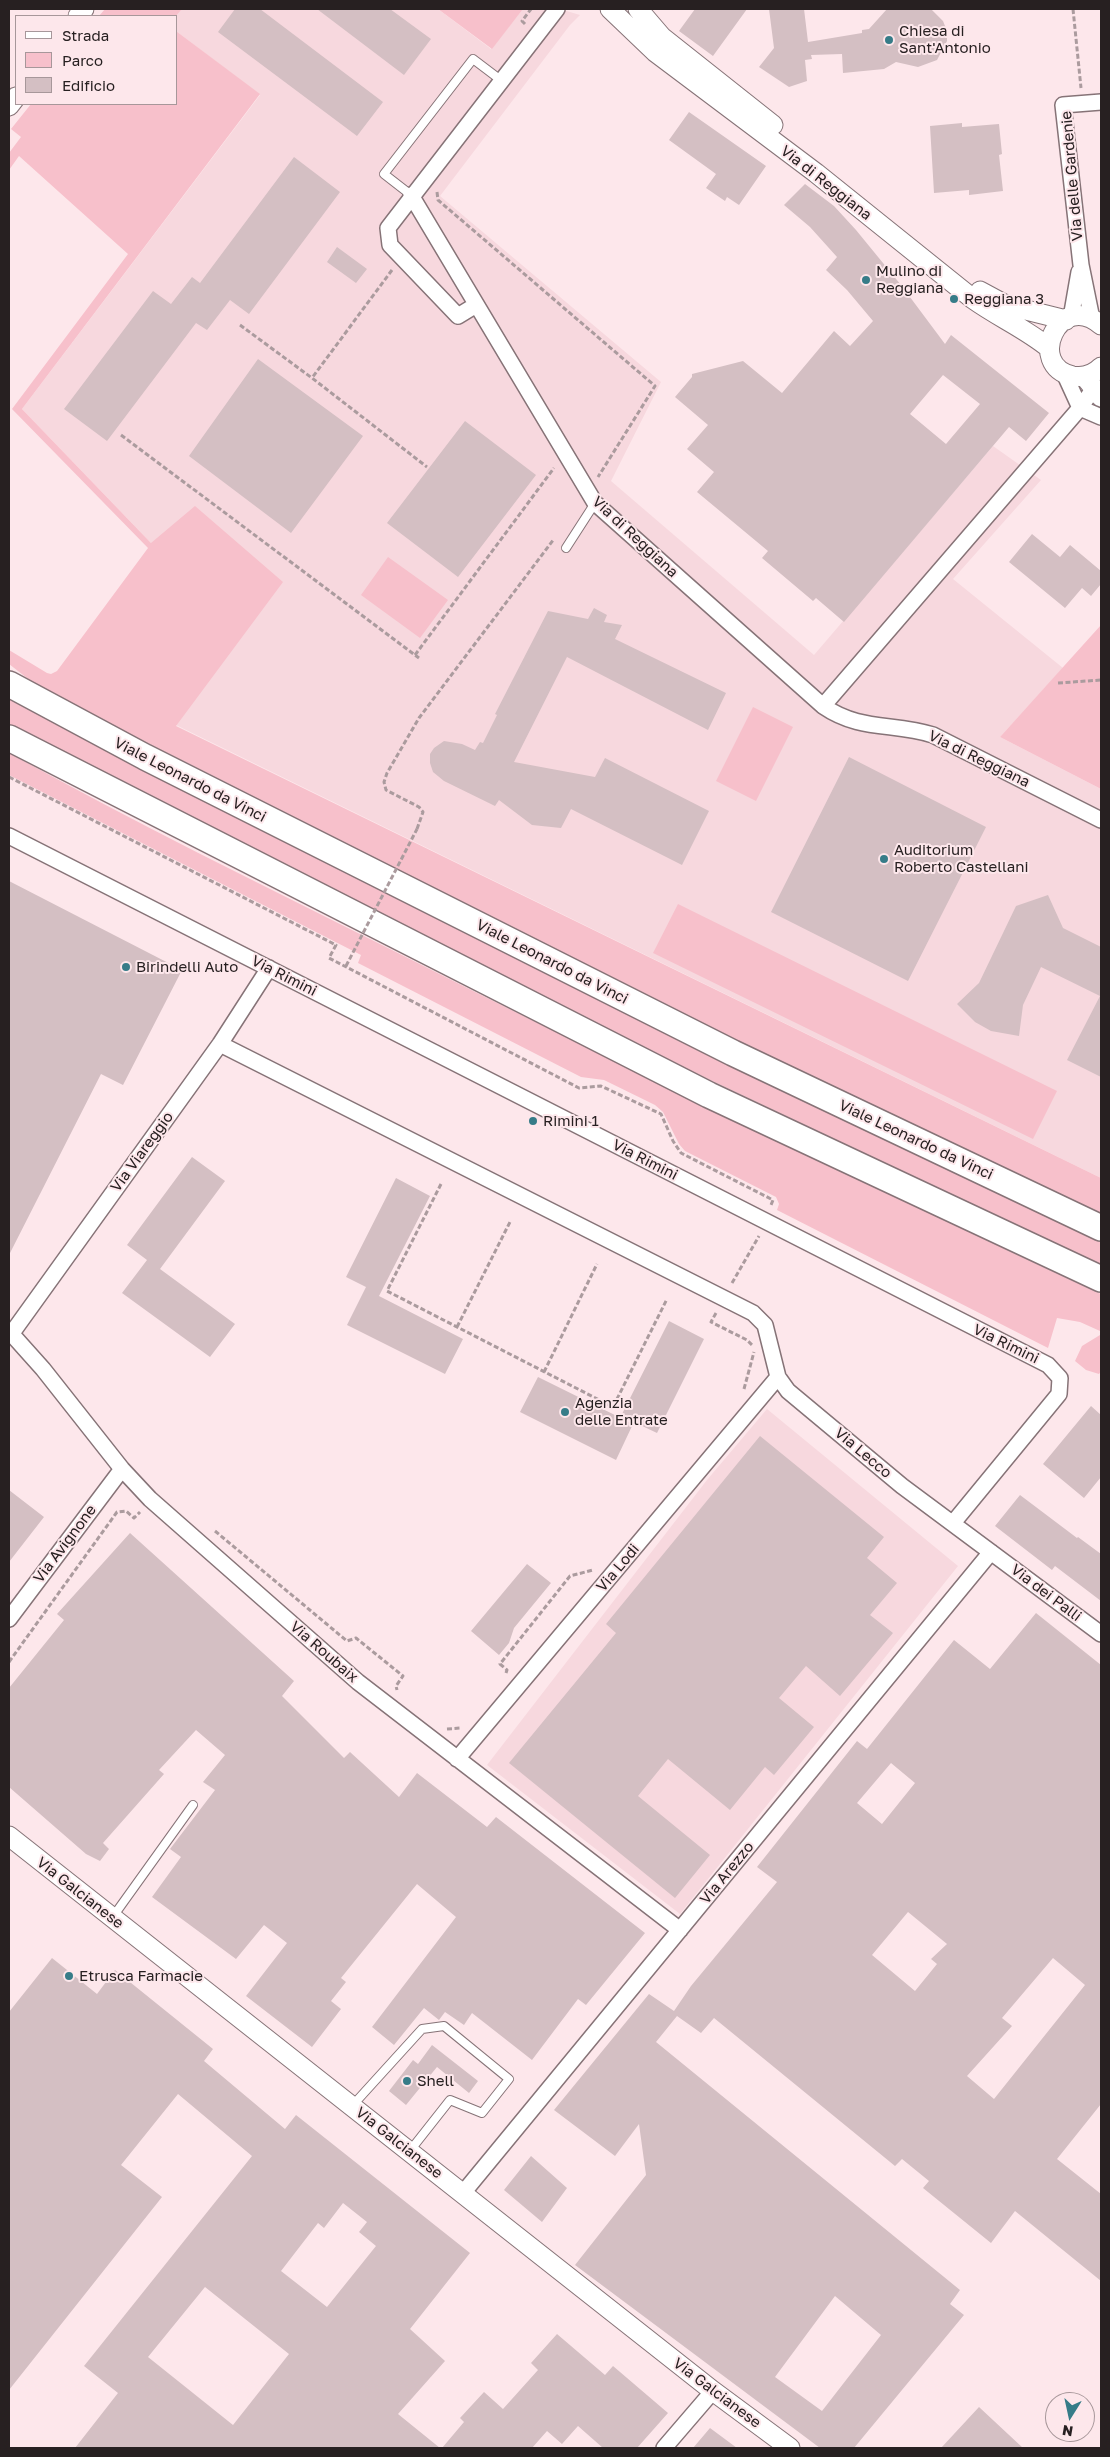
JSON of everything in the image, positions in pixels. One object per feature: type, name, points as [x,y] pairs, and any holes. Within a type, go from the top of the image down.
[{"type":"highway","name":"Viale Leonardo da Vinci","points":[[9,684],[137,753],[733,1053],[1101,1228]]},
{"type":"highway","points":[[9,738],[709,1095],[1101,1280]]},
{"type":"street","points":[[476,305],[458,316],[390,245],[388,228],[411,195],[557,9]]},
{"type":"street","name":"Via di Reggiana","points":[[610,9],[655,52],[816,173],[973,299],[997,316],[1028,332],[1049,348],[1054,362],[1064,373],[1080,408]]},
{"type":"street","name":"Via di Reggiana","points":[[638,9],[662,37],[981,291],[1006,305],[1068,319],[1096,322]]},
{"type":"street","name":"Via delle Gardenie","points":[[1096,322],[1081,265],[1063,105],[1101,102]]},
{"type":"street","name":"Via di Reggiana","points":[[411,195],[592,499],[823,706],[848,720],[912,729],[934,735],[1101,820]]},
{"type":"street","name":"Via delle Gardenie","points":[[1068,319],[1081,265]]},
{"type":"street","points":[[1049,348],[1052,334],[1068,319]]},
{"type":"street","points":[[823,706],[1080,408],[1093,387],[1094,373],[1101,368]]},
{"type":"street","points":[[1064,373],[1093,387]]},
{"type":"street","points":[[1080,408],[1101,417]]},
{"type":"street","name":"Via Rimini","points":[[9,836],[766,1223],[1048,1364],[1060,1378],[1059,1394],[953,1523]]},
{"type":"street","name":"Via Viareggio","points":[[10,1332],[220,1044],[269,968]]},
{"type":"street","points":[[220,1044],[753,1313],[765,1325],[778,1377]]},
{"type":"street","name":"Via Roubaix","points":[[10,1332],[43,1369],[122,1469],[150,1499],[358,1682],[680,1930]]},
{"type":"street","name":"Via Lecco","points":[[778,1377],[788,1391],[902,1486],[991,1552]]},
{"type":"street","name":"Via Lodi","points":[[458,1759],[778,1377]]},
{"type":"street","name":"Via Avignone","points":[[9,1619],[122,1469]]},
{"type":"street","name":"Via dei Palli","points":[[991,1552],[1101,1634]]},
{"type":"street","name":"Via Arezzo","points":[[463,2194],[991,1552]]},
{"type":"street","name":"Via Galcianese","points":[[9,1836],[713,2391],[790,2448]]},
{"type":"street","points":[[664,2448],[713,2391]]},
{"type":"lane","points":[[411,195],[384,174],[473,59],[502,81]]},
{"type":"lane","points":[[566,548],[592,499]]},
{"type":"lane","points":[[112,1918],[193,1805]]},
{"type":"lane","points":[[352,2106],[422,2029],[444,2026],[509,2078],[482,2112],[450,2100],[409,2152]]},
{"type":"path","name":"Via delle Gardenie","points":[[1073,9],[1083,104]]},
{"type":"path","points":[[438,189],[438,200],[655,386],[592,499]]},
{"type":"path","points":[[312,378],[401,258]]},
{"type":"path","points":[[240,325],[428,467]]},
{"type":"path","points":[[120,435],[419,658]]},
{"type":"path","points":[[415,655],[565,454]]},
{"type":"path","points":[[346,966],[417,829],[423,812],[419,807],[386,790],[384,782],[387,773],[419,718],[559,532]]},
{"type":"path","points":[[1058,683],[1101,680]]},
{"type":"path","points":[[9,777],[336,945],[329,958],[579,1088],[601,1086],[661,1114],[673,1141],[681,1153],[773,1200],[766,1223],[711,1322],[747,1340],[754,1348],[745,1387],[739,1395]]},
{"type":"path","points":[[441,1184],[387,1291],[544,1372],[613,1407],[667,1299]]},
{"type":"path","points":[[457,1327],[511,1220]]},
{"type":"path","points":[[544,1372],[597,1264]]},
{"type":"path","points":[[9,1662],[117,1512],[126,1511],[134,1518],[150,1499]]},
{"type":"path","points":[[213,1529],[347,1641],[356,1638],[403,1676],[396,1686],[398,1692]]},
{"type":"path","points":[[502,1677],[508,1670],[500,1664],[570,1576],[593,1570],[596,1567]]},
{"type":"path","points":[[444,1728],[461,1728],[467,1720]]},
{"type":"shaded area","points":[[182,9],[438,9],[491,49],[523,9],[560,9],[580,15],[570,25],[440,196],[661,382],[611,481],[814,655],[993,446],[1041,480],[953,579],[1063,668],[1000,737],[1101,789],[1101,1178],[176,725],[152,544],[22,409],[260,95],[178,33],[177,15]]},
{"type":"shaded area","points":[[767,1409],[958,1566],[680,1914],[487,1765],[707,1480]]},
{"type":"green space","points":[[105,9],[182,9],[177,15],[100,15]]},
{"type":"green space","points":[[438,9],[523,9],[492,49]]},
{"type":"green space","points":[[178,32],[260,94],[22,409],[151,543],[195,506],[283,582],[176,726],[1101,1178],[1101,1214],[704,1026],[63,700],[36,685],[9,664],[9,650],[47,673],[51,674],[57,671],[148,548],[12,409],[128,254],[19,156],[9,170],[9,153],[21,137],[11,129],[30,105],[178,105]]},
{"type":"green space","points":[[388,557],[448,600],[420,638],[361,595]]},
{"type":"green space","points":[[1101,625],[1101,789],[1000,737]]},
{"type":"green space","points":[[9,695],[1101,1240],[1101,1266],[643,1048],[57,752],[9,725]]},
{"type":"green space","points":[[753,707],[793,727],[756,801],[716,781]]},
{"type":"green space","points":[[9,753],[198,853],[655,1081],[1101,1294],[1101,1371],[1099,1374],[1086,1370],[1075,1361],[1082,1346],[1100,1335],[1100,1331],[1080,1322],[1057,1318],[1048,1348],[777,1210],[779,1204],[776,1197],[685,1151],[679,1144],[663,1112],[655,1105],[604,1080],[581,1077],[358,963],[361,955],[9,775]]},
{"type":"green space","points":[[678,904],[1057,1091],[1033,1139],[653,953]]},
{"type":"building","points":[[235,9],[260,9],[383,102],[357,136],[218,32]]},
{"type":"building","points":[[317,9],[390,9],[431,39],[404,75]]},
{"type":"building","points":[[695,9],[747,9],[713,56],[679,31]]},
{"type":"building","name":"Chiesa di Sant'Antonio","points":[[769,9],[804,9],[808,42],[862,33],[862,30],[869,29],[887,9],[931,9],[943,21],[947,31],[947,41],[937,60],[918,67],[896,62],[884,69],[843,73],[842,54],[811,55],[812,59],[805,60],[807,81],[789,87],[759,67],[774,48]]},
{"type":"building","points":[[689,112],[766,166],[739,205],[727,197],[725,201],[706,188],[716,174],[669,140]]},
{"type":"building","points":[[962,123],[962,127],[999,124],[1002,154],[999,155],[1003,191],[969,195],[969,190],[934,193],[930,126]]},
{"type":"building","points":[[294,157],[340,192],[249,314],[230,300],[207,330],[196,323],[107,441],[64,409],[153,291],[171,304],[192,277],[200,283]]},
{"type":"building","points":[[805,184],[834,206],[901,285],[945,344],[951,335],[1049,413],[1026,441],[1009,427],[844,622],[816,598],[813,601],[762,558],[768,551],[697,492],[714,472],[687,449],[708,425],[675,397],[692,377],[692,374],[743,361],[782,393],[834,331],[850,346],[873,321],[847,290],[826,270],[837,257],[810,227],[784,205]],"holes":[[[943,375],[980,404],[946,444],[910,414]]]},
{"type":"building","points":[[337,247],[367,269],[356,283],[327,262]]},
{"type":"building","points":[[258,359],[363,436],[291,533],[189,456]]},
{"type":"building","points":[[465,421],[536,475],[458,577],[387,523]]},
{"type":"building","points":[[1032,534],[1060,557],[1070,545],[1101,571],[1101,584],[1091,596],[1082,588],[1065,608],[1009,562]]},
{"type":"building","points":[[594,608],[607,615],[604,622],[622,625],[615,639],[726,693],[708,730],[567,657],[514,762],[595,777],[605,758],[709,811],[682,865],[571,809],[561,828],[532,825],[499,800],[495,806],[444,781],[433,772],[430,754],[434,748],[444,741],[462,744],[475,750],[480,742],[483,743],[497,715],[495,714],[548,611],[588,619]]},
{"type":"building","name":"Auditorium Roberto Castellani","points":[[849,757],[986,827],[908,981],[771,912]]},
{"type":"building","points":[[9,881],[182,970],[123,1085],[101,1074],[9,1255]]},
{"type":"building","points":[[1048,895],[1063,928],[1101,947],[1101,1077],[1067,1060],[1100,996],[1041,967],[1023,1005],[1019,1036],[991,1031],[975,1022],[957,1004],[979,983],[1016,906]]},
{"type":"building","points":[[192,1157],[225,1181],[160,1269],[235,1324],[210,1357],[122,1293],[147,1260],[127,1245]]},
{"type":"building","points":[[396,1178],[430,1196],[379,1296],[463,1339],[445,1374],[347,1325],[366,1287],[346,1277]]},
{"type":"building","points":[[669,1321],[704,1339],[657,1433],[621,1416]]},
{"type":"building","points":[[538,1377],[633,1424],[616,1460],[520,1412]]},
{"type":"building","points":[[1091,1406],[1101,1415],[1101,1477],[1084,1498],[1043,1464]]},
{"type":"building","points":[[760,1436],[884,1537],[867,1558],[897,1583],[870,1615],[893,1633],[840,1696],[806,1666],[779,1698],[814,1727],[774,1775],[765,1767],[730,1810],[668,1759],[638,1796],[710,1855],[675,1898],[509,1763],[616,1633],[606,1624]]},
{"type":"building","points":[[9,1490],[44,1517],[9,1562]]},
{"type":"building","points":[[1020,1495],[1101,1554],[1101,1601],[1055,1566],[1052,1570],[995,1526]]},
{"type":"building","points":[[130,1533],[294,1681],[282,1696],[344,1758],[350,1752],[399,1797],[417,1773],[487,1827],[496,1817],[645,1933],[586,2005],[578,1999],[532,2060],[472,2013],[464,2025],[445,2012],[439,2020],[424,2008],[394,2045],[372,2027],[456,1917],[417,1884],[341,1978],[346,1982],[331,2001],[341,2009],[312,2047],[246,1996],[287,1943],[264,1925],[236,1959],[152,1897],[181,1857],[170,1849],[215,1790],[203,1782],[225,1755],[196,1730],[159,1770],[164,1774],[103,1843],[109,1849],[100,1861],[86,1854],[9,1787],[9,1688],[64,1620],[57,1614]]},
{"type":"building","points":[[527,1564],[551,1583],[514,1628],[509,1643],[499,1655],[471,1631]]},
{"type":"building","points":[[1036,1613],[1101,1665],[1101,2104],[1057,2159],[1101,2194],[1101,2281],[1015,2211],[991,2243],[923,2188],[929,2181],[902,2159],[895,2166],[714,2018],[701,2033],[677,2016],[656,2042],[960,2290],[950,2304],[964,2315],[854,2448],[820,2448],[575,2265],[646,2175],[639,2124],[615,2156],[554,2110],[649,1994],[674,2011],[691,1986],[777,1882],[757,1867],[857,1741],[867,1749],[954,1640],[990,1669]],"holes":[[[891,1763],[915,1783],[882,1824],[857,1803]],[[908,1912],[947,1944],[931,1959],[937,1964],[915,1991],[872,1955]],[[1053,1958],[1085,1985],[994,2099],[967,2076],[1012,2026],[1002,2018]],[[835,2296],[881,2335],[822,2411],[775,2377]]]},
{"type":"building","points":[[52,1958],[97,1994],[115,1970],[213,2049],[204,2061],[285,2129],[296,2115],[470,2253],[410,2329],[445,2361],[398,2414],[440,2448],[75,2448],[118,2393],[84,2366],[252,2156],[178,2094],[121,2165],[162,2197],[9,2390],[9,2012]],"holes":[[[343,2203],[367,2222],[359,2232],[376,2246],[327,2307],[281,2271],[318,2223],[324,2228]],[[205,2287],[289,2354],[233,2425],[148,2357]]]},
{"type":"building","points":[[432,2045],[478,2081],[469,2093],[437,2067],[406,2105],[389,2091],[413,2060],[418,2064]]},
{"type":"building","points":[[531,2156],[567,2188],[542,2222],[504,2190]]},
{"type":"building","points":[[557,2334],[605,2375],[613,2366],[668,2413],[637,2448],[603,2448],[578,2426],[562,2444],[547,2431],[532,2448],[442,2448],[464,2422],[460,2418],[484,2392],[503,2409],[538,2370],[531,2363]]},
{"type":"building","points":[[979,2407],[1023,2448],[941,2448]]},
{"type":"building","points":[[710,2428],[737,2448],[693,2448]]},
{"type":"place","name":"Chiesa di Sant'Antonio","points":[[889,40]]},
{"type":"place","name":"Mulino di Reggiana","points":[[866,280]]},
{"type":"place","name":"Reggiana 3","points":[[954,299]]},
{"type":"place","name":"Auditorium Roberto Castellani","points":[[884,859]]},
{"type":"place","name":"Birindelli Auto","points":[[126,967]]},
{"type":"place","name":"Rimini 1","points":[[533,1121]]},
{"type":"place","name":"Agenzia delle Entrate","points":[[565,1412]]},
{"type":"place","name":"Etrusca Farmacie","points":[[69,1976]]},
{"type":"place","name":"Shell","points":[[407,2081]]}]
